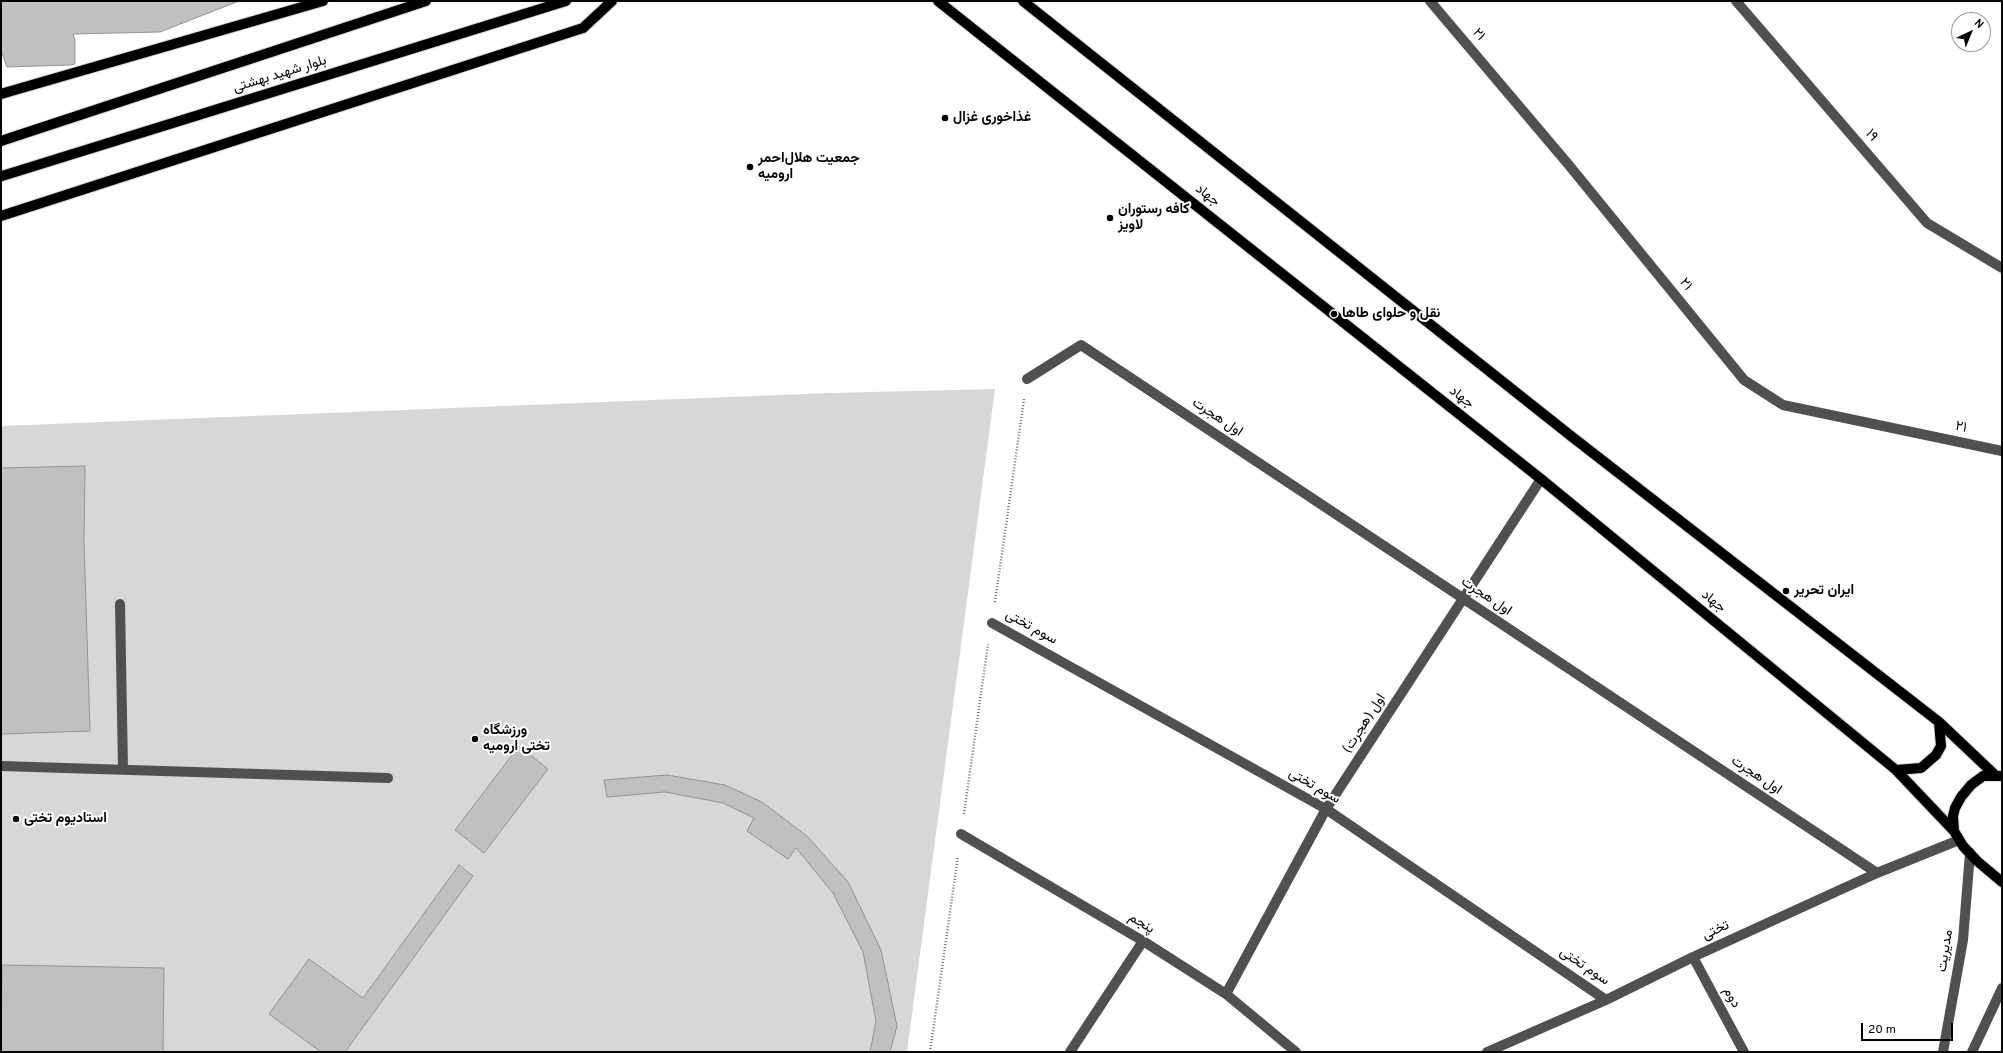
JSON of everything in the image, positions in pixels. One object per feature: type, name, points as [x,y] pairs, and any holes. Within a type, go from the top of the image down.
[{"type":"main road","points":[[1,94],[320,1]]},
{"type":"main road","name":"بلوار شهید بهشتی","points":[[1,141],[426,1]]},
{"type":"main road","name":"بلوار شهید بهشتی","points":[[2,176],[566,1]]},
{"type":"main road","points":[[1,216],[583,28],[612,1]]},
{"type":"main road","name":"جهاد","points":[[938,1],[1541,479],[1896,770],[1970,853],[2002,882]]},
{"type":"main road","points":[[1023,1],[1572,436],[1939,722],[1999,776]]},
{"type":"main road","points":[[1896,770],[1921,768],[1936,755],[1941,746],[1939,722]]},
{"type":"main road","points":[[1956,836],[1955,808],[1961,797],[1971,785],[1983,776],[1999,776]]},
{"type":"street","name":"۲۱","points":[[1430,1],[1568,164],[1744,380],[1783,405],[2002,451]]},
{"type":"street","name":"۱۹","points":[[1736,1],[1927,223],[2002,268]]},
{"type":"street","name":"اول هجرت","points":[[1027,379],[1081,345],[1877,873]]},
{"type":"street","name":"اول (هجرت)","points":[[1226,994],[1326,809],[1541,479]]},
{"type":"street","points":[[120,604],[123,769]]},
{"type":"street","name":"سوم تختی","points":[[992,623],[1326,809],[1606,1000]]},
{"type":"street","points":[[1,766],[388,778]]},
{"type":"street","name":"پنجم","points":[[961,834],[1143,941],[1226,994],[1296,1052]]},
{"type":"street","name":"تختی","points":[[1487,1052],[1606,1000],[1694,957],[1956,836]]},
{"type":"street","name":"مدیریت","points":[[1943,1052],[1963,940],[1970,853]]},
{"type":"street","points":[[1070,1052],[1143,941]]},
{"type":"street","name":"دوم","points":[[1694,957],[1744,1052]]},
{"type":"street","points":[[1972,1052],[2002,988]]},
{"type":"path","points":[[930,1052],[1027,379]]},
{"type":"shaded area","name":"ورزشگاه تختی ارومیه","points":[[995,389],[907,1052],[1,1052],[1,426],[829,393]]},
{"type":"building","points":[[1,1],[239,1],[160,32],[73,34],[75,40],[75,64],[7,67],[1,51]]},
{"type":"building","points":[[85,466],[84,541],[90,731],[1,734],[1,468]]},
{"type":"building","points":[[519,746],[548,769],[484,853],[455,830]]},
{"type":"building","points":[[667,775],[725,785],[762,802],[807,836],[848,882],[881,950],[897,1026],[890,1052],[870,1052],[876,1021],[863,952],[833,893],[796,848],[788,859],[747,831],[754,818],[723,803],[665,792],[607,797],[604,780]]},
{"type":"building","points":[[459,865],[473,876],[345,1052],[321,1052],[269,1014],[309,959],[363,998]]},
{"type":"building","points":[[2,965],[164,968],[163,1052],[1,1052]]},
{"type":"place","name":"غذاخوری غزال","points":[[945,118]]},
{"type":"place","name":"جمعیت هلال‌احمر ارومیه","points":[[750,167]]},
{"type":"place","name":"کافه رستوران لاویز","points":[[1110,218]]},
{"type":"place","name":"نقل و حلوای طاها","points":[[1334,314]]},
{"type":"place","name":"ایران تحریر","points":[[1786,591]]},
{"type":"place","name":"ورزشگاه تختی ارومیه","points":[[475,739]]},
{"type":"place","name":"استادیوم تختی","points":[[16,819]]}]
